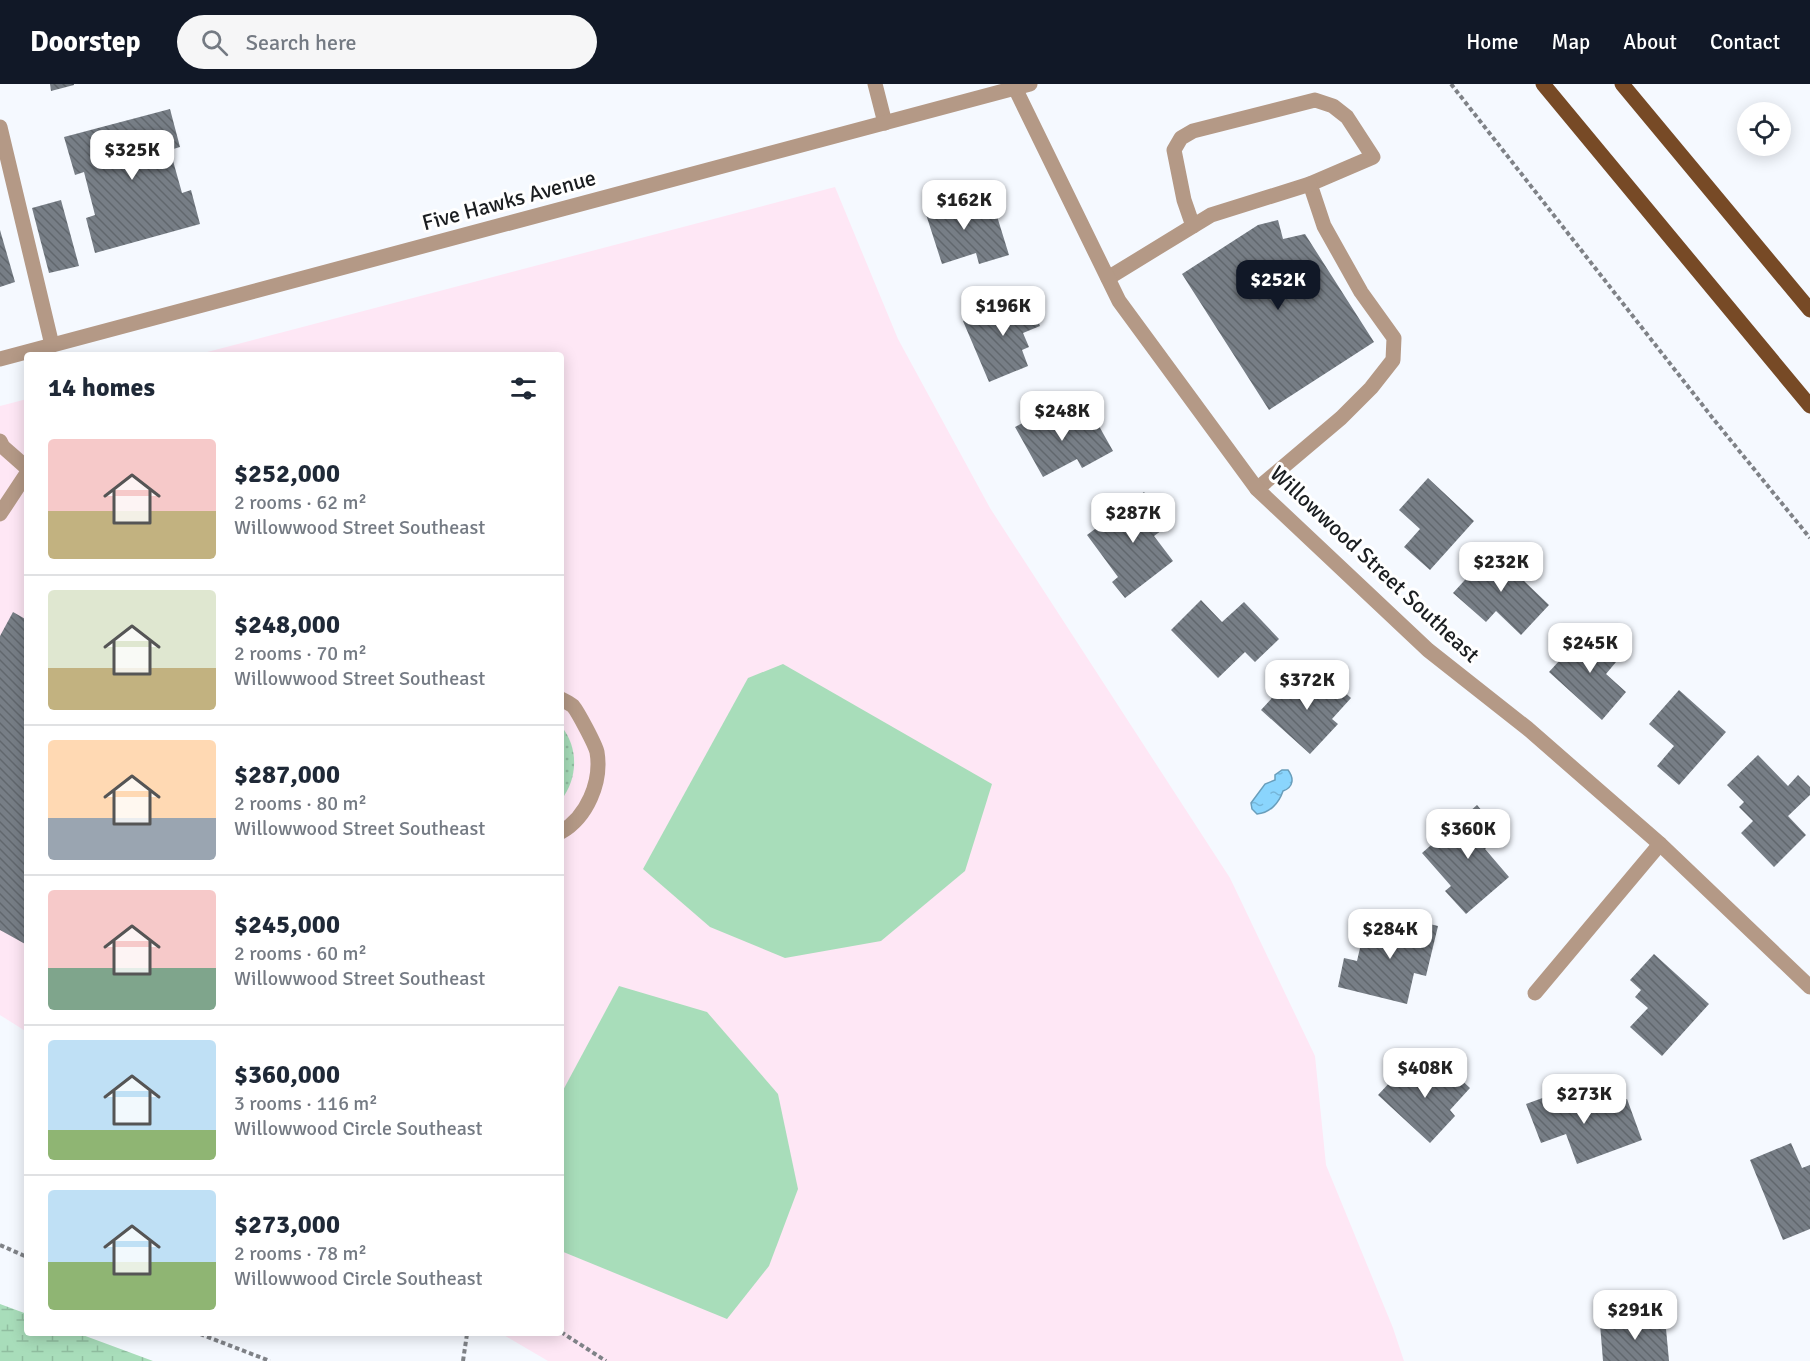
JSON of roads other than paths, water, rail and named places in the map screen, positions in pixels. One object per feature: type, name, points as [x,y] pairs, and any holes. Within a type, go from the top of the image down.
[{"type":"main road","points":[[1543,84],[1810,406]]},
{"type":"main road","points":[[1622,84],[1810,310]]},
{"type":"street","points":[[875,84],[885,123]]},
{"type":"street","name":"Five Hawks Avenue","points":[[26,352],[1023,86]]},
{"type":"street","name":"Willowwood Street Southeast","points":[[1023,86],[1119,301],[1257,489],[1428,650],[1527,728],[1660,844],[1810,987]]},
{"type":"street","points":[[1108,278],[1211,215],[1310,184],[1373,158],[1347,117],[1334,106],[1315,100],[1193,131],[1181,138],[1174,150],[1192,226]]},
{"type":"street","points":[[0,127],[52,345]]},
{"type":"street","points":[[1257,489],[1341,418],[1367,392],[1393,360],[1394,338],[1361,292],[1329,235],[1310,184]]},
{"type":"street","name":"Five Hawks Avenue","points":[[0,359],[24,353]]},
{"type":"street","points":[[1,445],[24,465]]},
{"type":"street","points":[[0,514],[24,478]]},
{"type":"street","points":[[564,701],[574,707],[597,751],[596,783],[585,810],[571,826],[564,830]]},
{"type":"street","points":[[1535,993],[1660,844]]},
{"type":"water","points":[[1282,770],[1288,770],[1290,773],[1291,785],[1283,791],[1273,807],[1257,814],[1252,809],[1251,803],[1265,784],[1275,780],[1275,775]]}]
